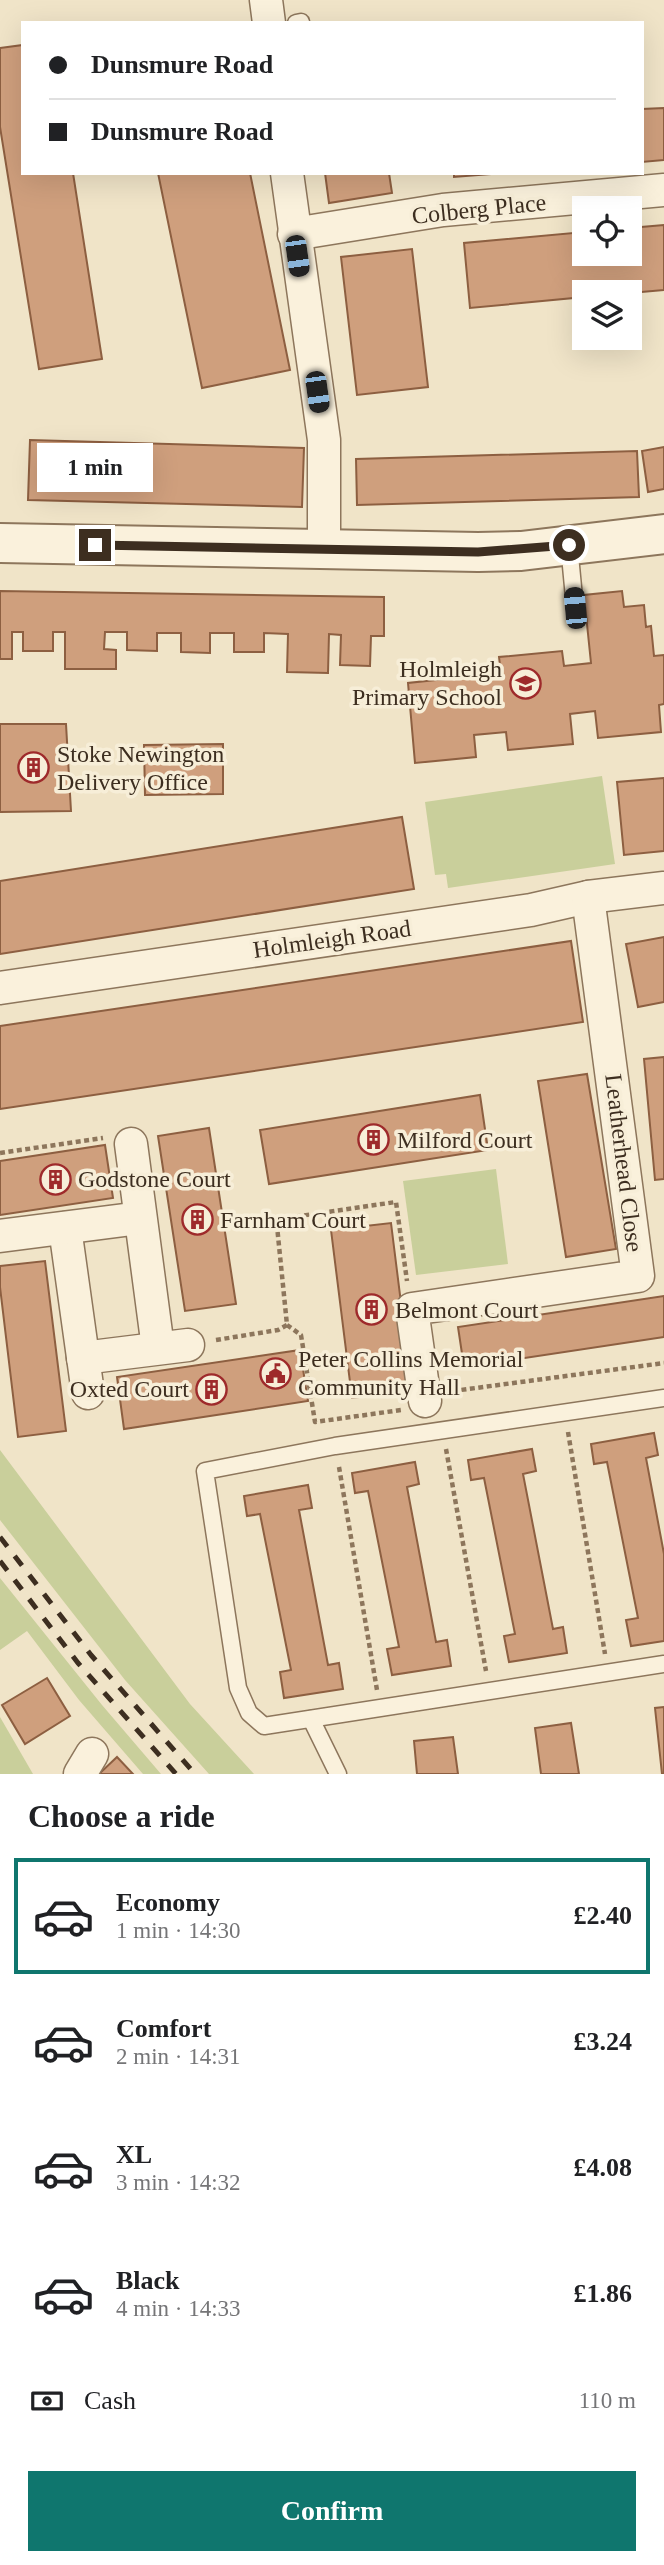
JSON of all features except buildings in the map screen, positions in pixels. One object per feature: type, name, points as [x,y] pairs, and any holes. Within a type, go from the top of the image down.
[{"type":"street","points":[[267,0],[269,21]]},
{"type":"street","points":[[287,175],[324,440],[324,548]]},
{"type":"street","name":"Colberg Place","points":[[294,234],[443,211],[664,190]]},
{"type":"street","points":[[0,543],[478,552],[664,534]]},
{"type":"street","name":"Holmleigh Road","points":[[0,988],[664,888]]},
{"type":"street","name":"Leatherhead Close","points":[[411,1302],[639,1276],[588,898]]},
{"type":"street","points":[[83,1357],[186,1345],[140,1218],[131,1144]]},
{"type":"street","points":[[0,1236],[140,1218]]},
{"type":"street","points":[[65,1228],[88,1393]]},
{"type":"street","points":[[411,1302],[424,1398]]},
{"type":"lane","points":[[569,545],[575,608]]},
{"type":"lane","points":[[664,1398],[335,1446],[205,1471],[238,1688],[249,1713],[264,1726],[664,1664]]},
{"type":"lane","points":[[311,1719],[338,1774]]},
{"type":"path","points":[[0,1153],[129,1134],[131,1144]]},
{"type":"path","points":[[411,1302],[396,1202],[279,1220],[277,1226],[287,1325],[301,1335],[315,1422],[426,1407],[424,1398],[664,1363]]},
{"type":"path","points":[[186,1345],[278,1330],[287,1325]]},
{"type":"path","points":[[565,1414],[608,1673]]},
{"type":"path","points":[[442,1431],[490,1691]]},
{"type":"path","points":[[335,1446],[381,1708]]},
{"type":"green space","points":[[602,776],[615,864],[448,888],[446,874],[435,875],[425,802]]},
{"type":"green space","points":[[496,1169],[508,1264],[416,1275],[403,1181]]},
{"type":"green space","points":[[0,1450],[190,1704],[254,1774],[209,1774],[125,1680],[0,1520]]},
{"type":"green space","points":[[0,1578],[161,1774],[143,1774],[79,1700],[27,1631],[0,1650]]},
{"type":"green space","points":[[0,1717],[33,1774],[0,1774]]},
{"type":"railway","points":[[0,1537],[91,1655],[195,1774]]},
{"type":"railway","points":[[0,1561],[78,1663],[176,1774]]},
{"type":"place","name":"Holmleigh Primary School","points":[[525,683]]},
{"type":"place","name":"Stoke Newington Delivery Office","points":[[34,768]]},
{"type":"place","name":"Milford Court","points":[[374,1140]]},
{"type":"place","name":"Godstone Court","points":[[55,1179]]},
{"type":"place","name":"Farnham Court","points":[[197,1220]]},
{"type":"place","name":"Belmont Court","points":[[372,1310]]},
{"type":"place","name":"Peter Collins Memorial Community Hall","points":[[275,1373]]},
{"type":"place","name":"Oxted Court","points":[[212,1389]]},
{"type":"route","points":[[95,545],[478,552],[521,551],[569,545]]}]
